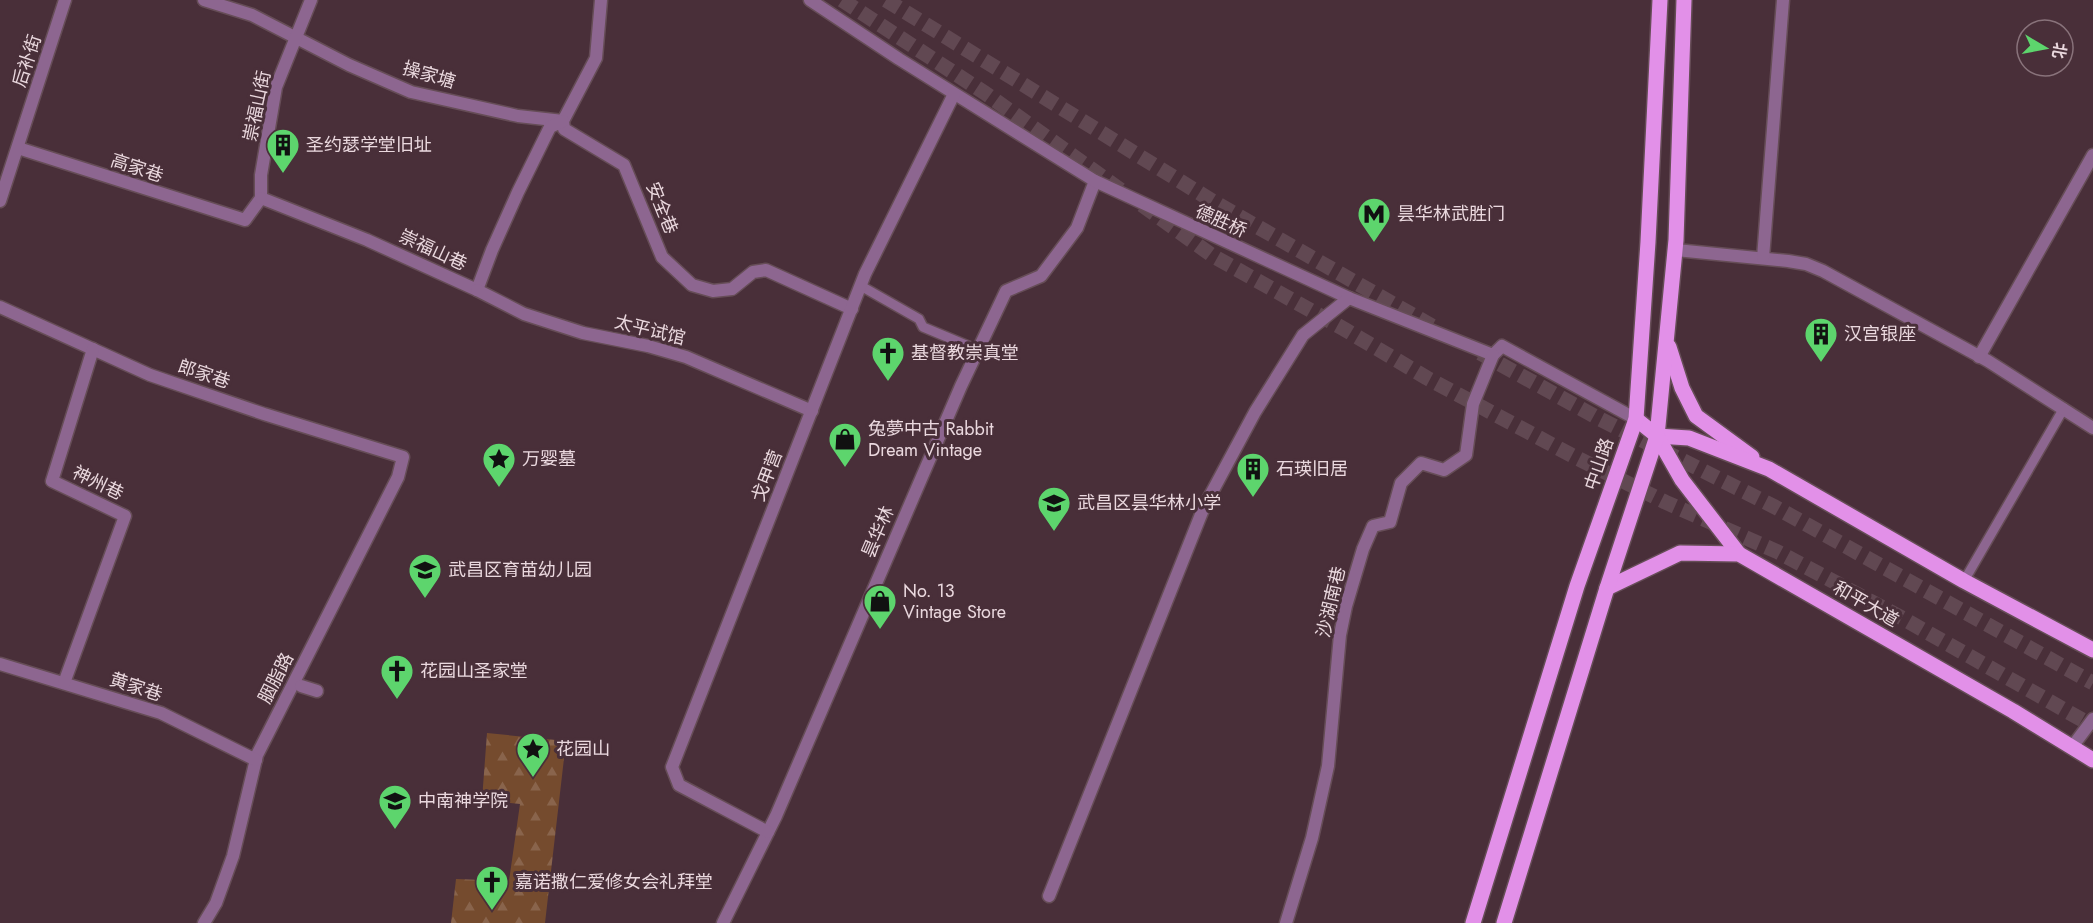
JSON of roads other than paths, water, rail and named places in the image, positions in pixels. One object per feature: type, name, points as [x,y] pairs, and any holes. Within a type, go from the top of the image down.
[{"type":"main road","name":"中山路","points":[[1473,923],[1577,586],[1636,419],[1648,242],[1660,0]]},
{"type":"main road","points":[[1504,923],[1607,588],[1657,436],[1676,250],[1684,0]]},
{"type":"main road","points":[[1667,339],[1682,388],[1696,416],[1769,469],[1964,581],[2093,650]]},
{"type":"main road","points":[[1636,419],[1657,436],[1682,480],[1739,554]]},
{"type":"main road","points":[[1657,436],[1689,438],[1769,469]]},
{"type":"main road","name":"和平大道","points":[[1607,588],[1680,553],[1739,554],[2003,705],[2093,760]]},
{"type":"street","name":"后补街","points":[[0,201],[65,0]]},
{"type":"street","name":"操家塘","points":[[204,0],[252,15],[350,65],[411,92],[518,116],[563,121]]},
{"type":"street","name":"崇福山街","points":[[261,198],[261,175],[276,87],[311,0]]},
{"type":"street","points":[[563,121],[596,58],[601,0]]},
{"type":"street","name":"德胜桥","points":[[810,0],[1095,182],[1349,298],[1493,355],[1502,346],[1636,419]]},
{"type":"street","points":[[1763,258],[1783,0]]},
{"type":"street","name":"戈甲营","points":[[768,832],[679,785],[672,767],[861,286],[954,94]]},
{"type":"street","name":"崇福山巷","points":[[261,198],[367,240],[477,290],[518,192],[550,127],[563,121]]},
{"type":"street","name":"安全巷","points":[[563,121],[564,129],[624,165],[662,257],[692,285],[713,291],[732,289],[753,272],[766,270],[852,309]]},
{"type":"street","name":"高家巷","points":[[18,148],[245,220],[261,198]]},
{"type":"street","points":[[1979,357],[2093,154]]},
{"type":"street","name":"昙华林","points":[[723,923],[768,832],[978,350],[1006,291],[1041,276],[1077,228],[1095,182]]},
{"type":"street","points":[[1676,250],[1806,264],[1823,271],[1979,357],[2093,428]]},
{"type":"street","name":"太平试馆","points":[[477,290],[524,314],[584,333],[648,346],[687,357],[812,411]]},
{"type":"street","points":[[1049,896],[1204,507],[1255,412],[1303,335],[1349,298]]},
{"type":"street","name":"郎家巷","points":[[0,306],[150,375],[403,458]]},
{"type":"street","name":"神州巷","points":[[64,683],[125,516],[51,481],[93,349]]},
{"type":"street","name":"沙湖南巷","points":[[1286,923],[1312,838],[1328,766],[1340,635],[1363,549],[1373,526],[1390,522],[1401,483],[1421,464],[1444,470],[1466,455],[1473,404],[1493,355]]},
{"type":"street","name":"胭脂路","points":[[204,923],[216,903],[233,856],[256,760],[398,477],[403,458]]},
{"type":"street","name":"黄家巷","points":[[0,664],[161,713],[256,760]]},
{"type":"street","points":[[301,686],[317,691]]},
{"type":"street","points":[[2072,747],[2093,718]]},
{"type":"lane","points":[[861,286],[919,319],[923,327],[978,350]]},
{"type":"lane","points":[[1964,581],[2064,408]]},
{"type":"tunnel","points":[[842,0],[985,93],[1122,191]]},
{"type":"tunnel","points":[[886,0],[1214,202],[1439,330]]},
{"type":"tunnel","points":[[1142,205],[1213,256],[1427,378],[1665,502],[1778,552],[1902,618],[2093,726]]},
{"type":"tunnel","points":[[1480,353],[1598,418],[1775,507],[2093,683]]},
{"type":"place","name":"圣约瑟学堂旧址","points":[[283,174]]},
{"type":"place","name":"昙华林武胜门","points":[[1374,243]]},
{"type":"place","name":"汉宫银座","points":[[1821,363]]},
{"type":"place","name":"基督教崇真堂","points":[[888,382]]},
{"type":"place","name":"兔夢中古 Rabbit Dream Vintage","points":[[845,468]]},
{"type":"place","name":"万婴墓","points":[[499,488]]},
{"type":"place","name":"石瑛旧居","points":[[1253,498]]},
{"type":"place","name":"武昌区昙华林小学","points":[[1054,532]]},
{"type":"place","name":"武昌区育苗幼儿园","points":[[425,599]]},
{"type":"place","name":"No. 13 Vintage Store","points":[[880,630]]},
{"type":"place","name":"花园山圣家堂","points":[[397,700]]},
{"type":"place","name":"花园山","points":[[533,778]]},
{"type":"place","name":"中南神学院","points":[[395,830]]},
{"type":"place","name":"嘉诺撒仁爱修女会礼拜堂","points":[[492,911]]}]
